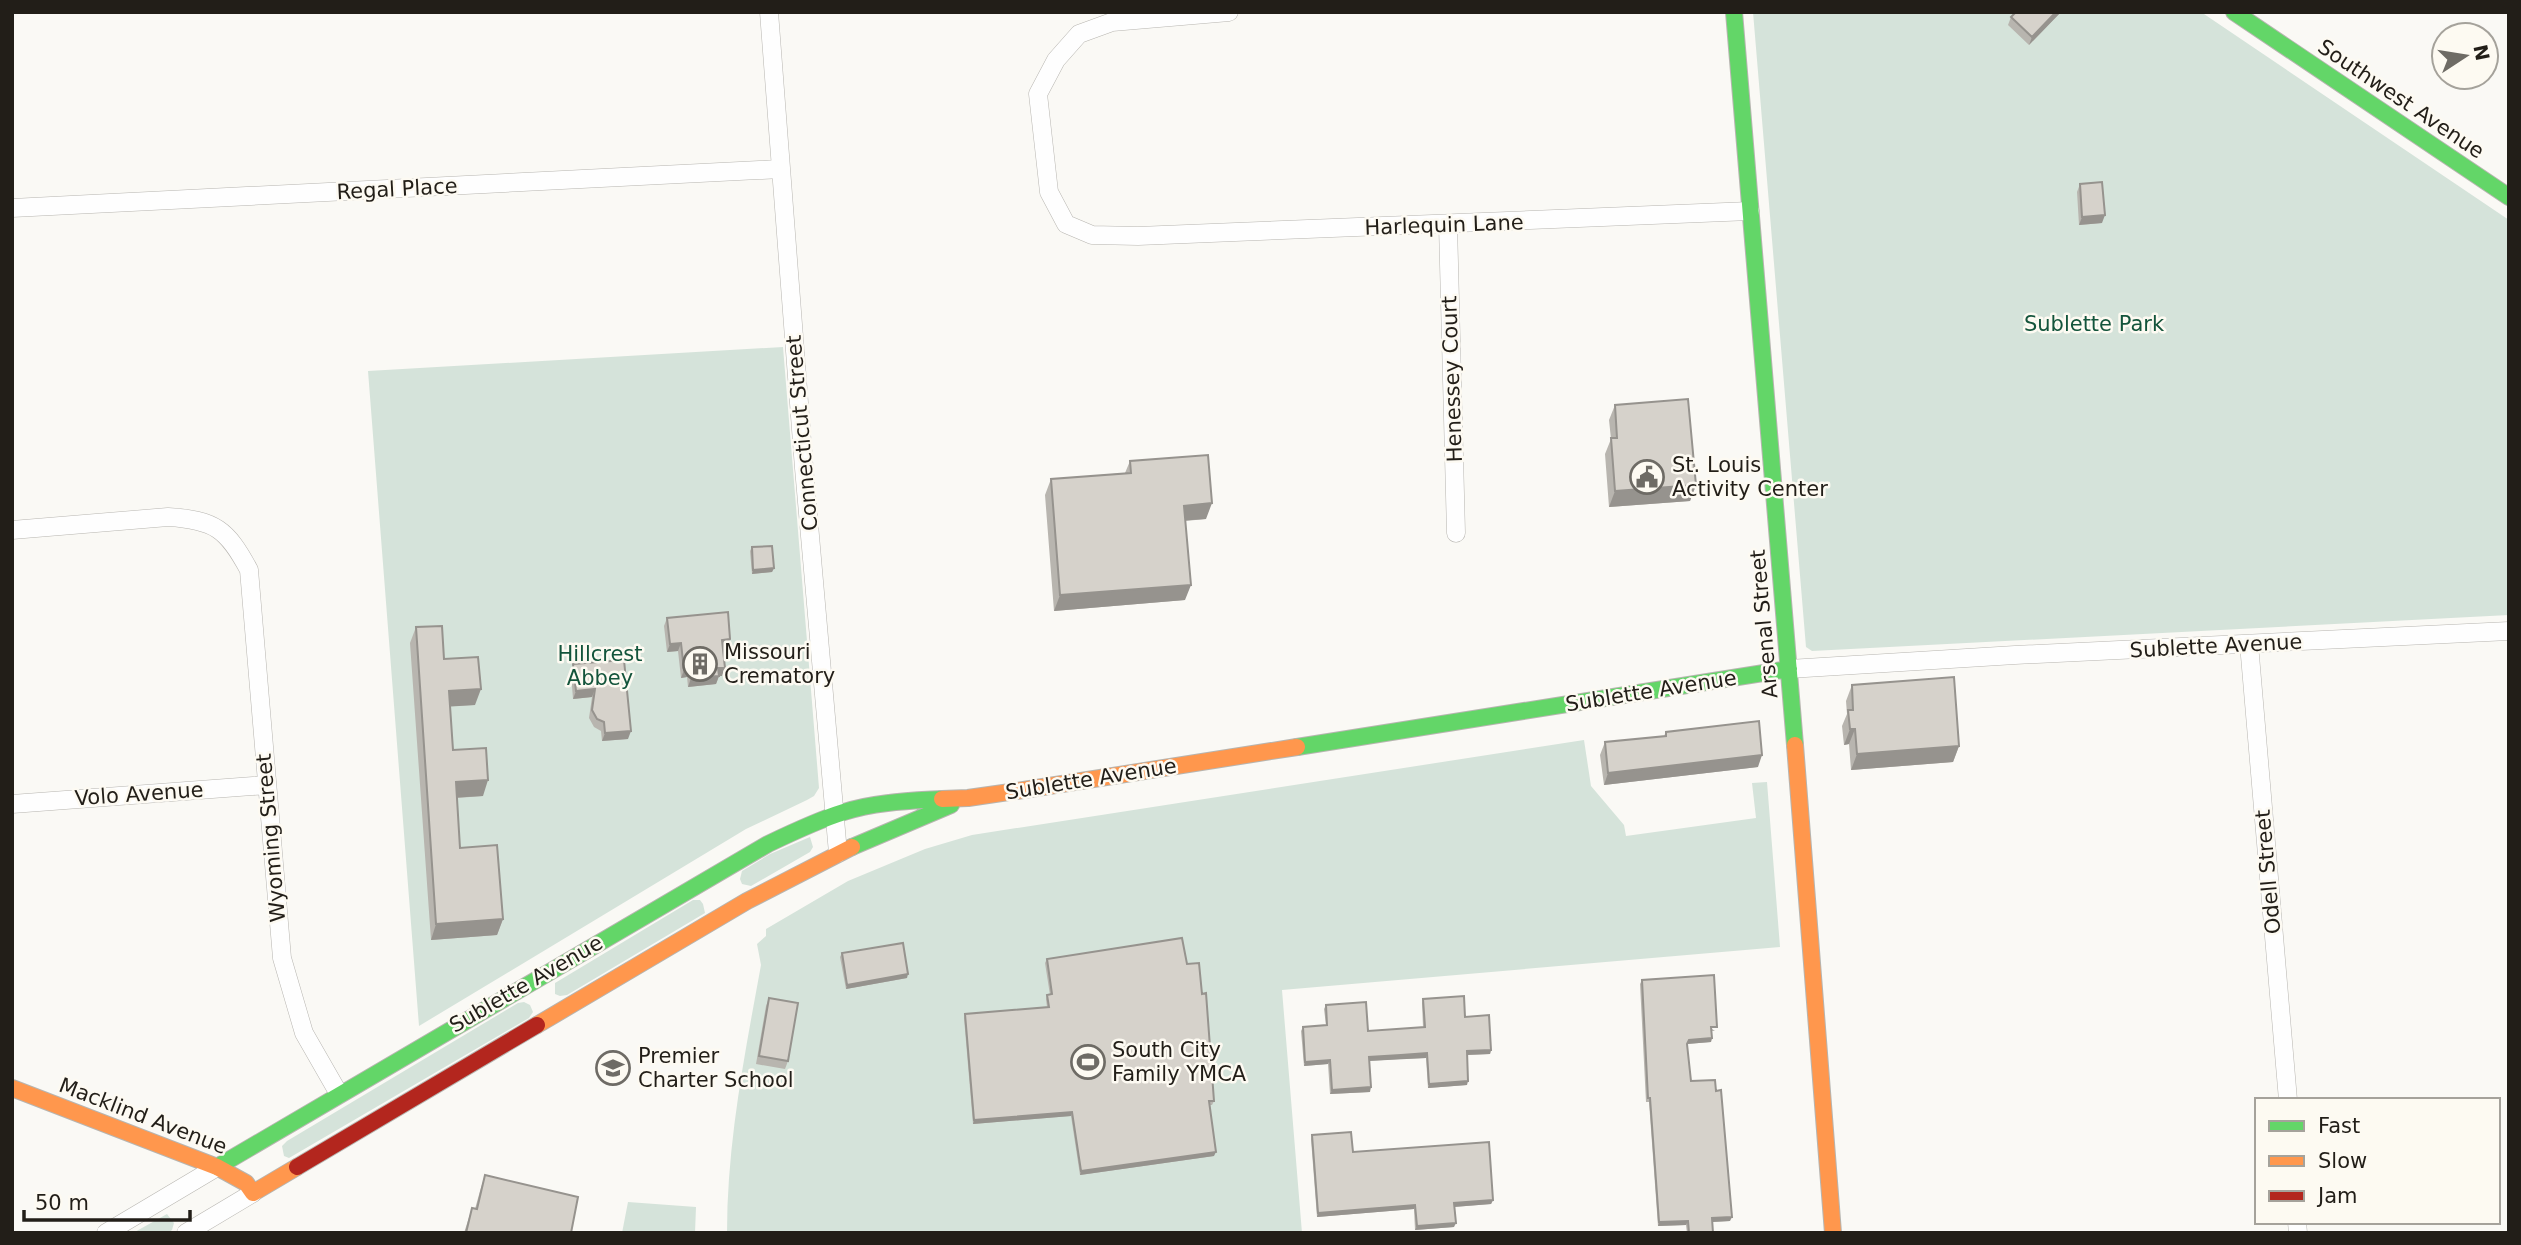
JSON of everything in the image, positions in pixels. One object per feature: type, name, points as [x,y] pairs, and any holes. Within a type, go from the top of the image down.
[{"type":"street","name":"Connecticut Street","points":[[769,12],[804,468],[838,853]]},
{"type":"street","name":"Harlequin Lane","points":[[1229,12],[1112,22],[1079,34],[1056,60],[1038,94],[1049,192],[1066,224],[1092,235],[1138,236],[1751,211]]},
{"type":"street","name":"Arsenal Street","points":[[1734,12],[1833,1233]]},
{"type":"street","name":"Southwest Avenue","points":[[2234,12],[2509,197]]},
{"type":"street","name":"Regal Place","points":[[12,208],[781,169]]},
{"type":"street","name":"Henessey Court","points":[[1448,225],[1456,533]]},
{"type":"street","name":"Wyoming Street","points":[[12,530],[169,517],[194,518],[217,527],[235,545],[250,569],[282,958],[304,1033],[339,1094]]},
{"type":"street","name":"Sublette Avenue","points":[[106,1233],[757,850],[835,814],[902,801],[968,798],[1789,669],[1988,656],[2509,631]]},
{"type":"street","name":"Odell Street","points":[[2249,644],[2288,1098]]},
{"type":"street","name":"Volo Avenue","points":[[12,804],[266,785]]},
{"type":"street","name":"Sublette Avenue","points":[[186,1233],[740,905],[838,853],[968,798]]},
{"type":"street","name":"Macklind Avenue","points":[[12,1088],[217,1167],[246,1183],[253,1193]]},
{"type":"green space","name":"Sublette Park","points":[[1753,12],[2201,12],[2509,220],[2509,615],[1812,651],[1806,647]]},
{"type":"green space","name":"Hillcrest Abbey","points":[[783,347],[819,788],[814,796],[746,829],[419,1026],[368,371]]},
{"type":"green space","points":[[1584,740],[1591,786],[1624,825],[1626,836],[1756,818],[1752,783],[1767,782],[1780,947],[1282,990],[1302,1233],[727,1233],[734,1131],[761,965],[757,944],[766,936],[766,929],[848,881],[925,849],[972,835]]},
{"type":"green space","points":[[810,837],[813,847],[810,852],[751,886],[742,884],[742,871],[770,854]]},
{"type":"green space","points":[[693,900],[700,900],[705,913],[567,995],[555,994],[555,983]]},
{"type":"green space","points":[[518,1003],[530,1005],[533,1012],[529,1018],[289,1158],[284,1156],[282,1146],[287,1141]]},
{"type":"green space","points":[[628,1202],[696,1207],[695,1233],[622,1233]]},
{"type":"green space","points":[[167,1214],[174,1223],[168,1233],[133,1233]]},
{"type":"building","points":[[2016,12],[2056,12],[2032,37],[2011,17]]},
{"type":"building","points":[[2102,182],[2105,215],[2082,217],[2080,184]]},
{"type":"building","name":"St. Louis Activity Center","points":[[1688,399],[1696,485],[1615,491],[1611,438],[1617,438],[1615,405]]},
{"type":"building","points":[[1208,455],[1212,503],[1184,506],[1191,585],[1060,595],[1051,479],[1131,473],[1130,461]]},
{"type":"building","points":[[772,546],[774,568],[753,570],[752,547]]},
{"type":"building","name":"Missouri Crematory","points":[[728,612],[730,639],[722,640],[725,668],[718,668],[719,676],[691,678],[690,669],[684,670],[681,643],[670,644],[667,618]]},
{"type":"building","points":[[442,626],[444,659],[478,657],[481,689],[449,691],[453,750],[486,748],[488,780],[456,782],[460,848],[497,845],[503,919],[436,924],[416,627]]},
{"type":"building","points":[[624,660],[631,731],[605,733],[604,722],[597,719],[592,710],[595,689],[576,691],[573,664]]},
{"type":"building","points":[[1954,677],[1959,746],[1857,754],[1855,729],[1850,729],[1848,710],[1853,710],[1852,685]]},
{"type":"building","points":[[1759,721],[1762,755],[1608,773],[1605,742],[1666,736],[1666,732]]},
{"type":"building","name":"South City Family YMCA","points":[[1182,938],[1187,964],[1199,963],[1202,994],[1206,993],[1214,1101],[1209,1101],[1216,1152],[1081,1171],[1072,1112],[974,1120],[965,1014],[1049,1007],[1047,995],[1052,994],[1047,959]]},
{"type":"building","points":[[903,943],[908,974],[847,985],[842,953]]},
{"type":"building","points":[[1714,975],[1717,1027],[1711,1027],[1712,1038],[1689,1040],[1687,1044],[1691,1081],[1715,1080],[1716,1091],[1721,1090],[1732,1217],[1712,1218],[1713,1233],[1689,1233],[1688,1221],[1659,1222],[1648,1098],[1642,980]]},
{"type":"building","points":[[1464,996],[1465,1017],[1489,1015],[1491,1050],[1467,1051],[1468,1081],[1429,1084],[1427,1053],[1369,1057],[1371,1087],[1332,1090],[1330,1060],[1305,1062],[1303,1027],[1327,1025],[1326,1005],[1366,1002],[1368,1031],[1425,1027],[1423,999]]},
{"type":"building","points":[[769,998],[798,1003],[788,1061],[759,1056]]},
{"type":"building","points":[[1351,1132],[1353,1152],[1489,1142],[1493,1200],[1454,1203],[1456,1223],[1417,1226],[1415,1205],[1318,1213],[1312,1135]]},
{"type":"building","points":[[485,1175],[578,1197],[571,1233],[466,1233],[472,1208],[477,1209]]},
{"type":"traffic: fast","points":[[1734,12],[1795,745]]},
{"type":"traffic: fast","points":[[2234,12],[2509,197]]},
{"type":"traffic: fast","points":[[1297,747],[1789,669]]},
{"type":"traffic: fast","points":[[217,1167],[768,844],[815,822],[856,809],[892,802],[942,799]]},
{"type":"traffic: fast","points":[[852,847],[951,805]]},
{"type":"traffic: slow","points":[[1795,745],[1833,1233]]},
{"type":"traffic: slow","points":[[942,799],[1030,789],[1297,747]]},
{"type":"traffic: slow","points":[[537,1025],[747,901],[852,847]]},
{"type":"traffic: slow","points":[[12,1088],[217,1167],[246,1183],[253,1193],[297,1167]]},
{"type":"traffic: jam","points":[[297,1167],[537,1025]]},
{"type":"place","name":"St. Louis Activity Center","points":[[1647,477]]},
{"type":"place","name":"Missouri Crematory","points":[[700,664]]},
{"type":"place","name":"South City Family YMCA","points":[[1088,1062]]},
{"type":"place","name":"Premier Charter School","points":[[613,1068]]}]
